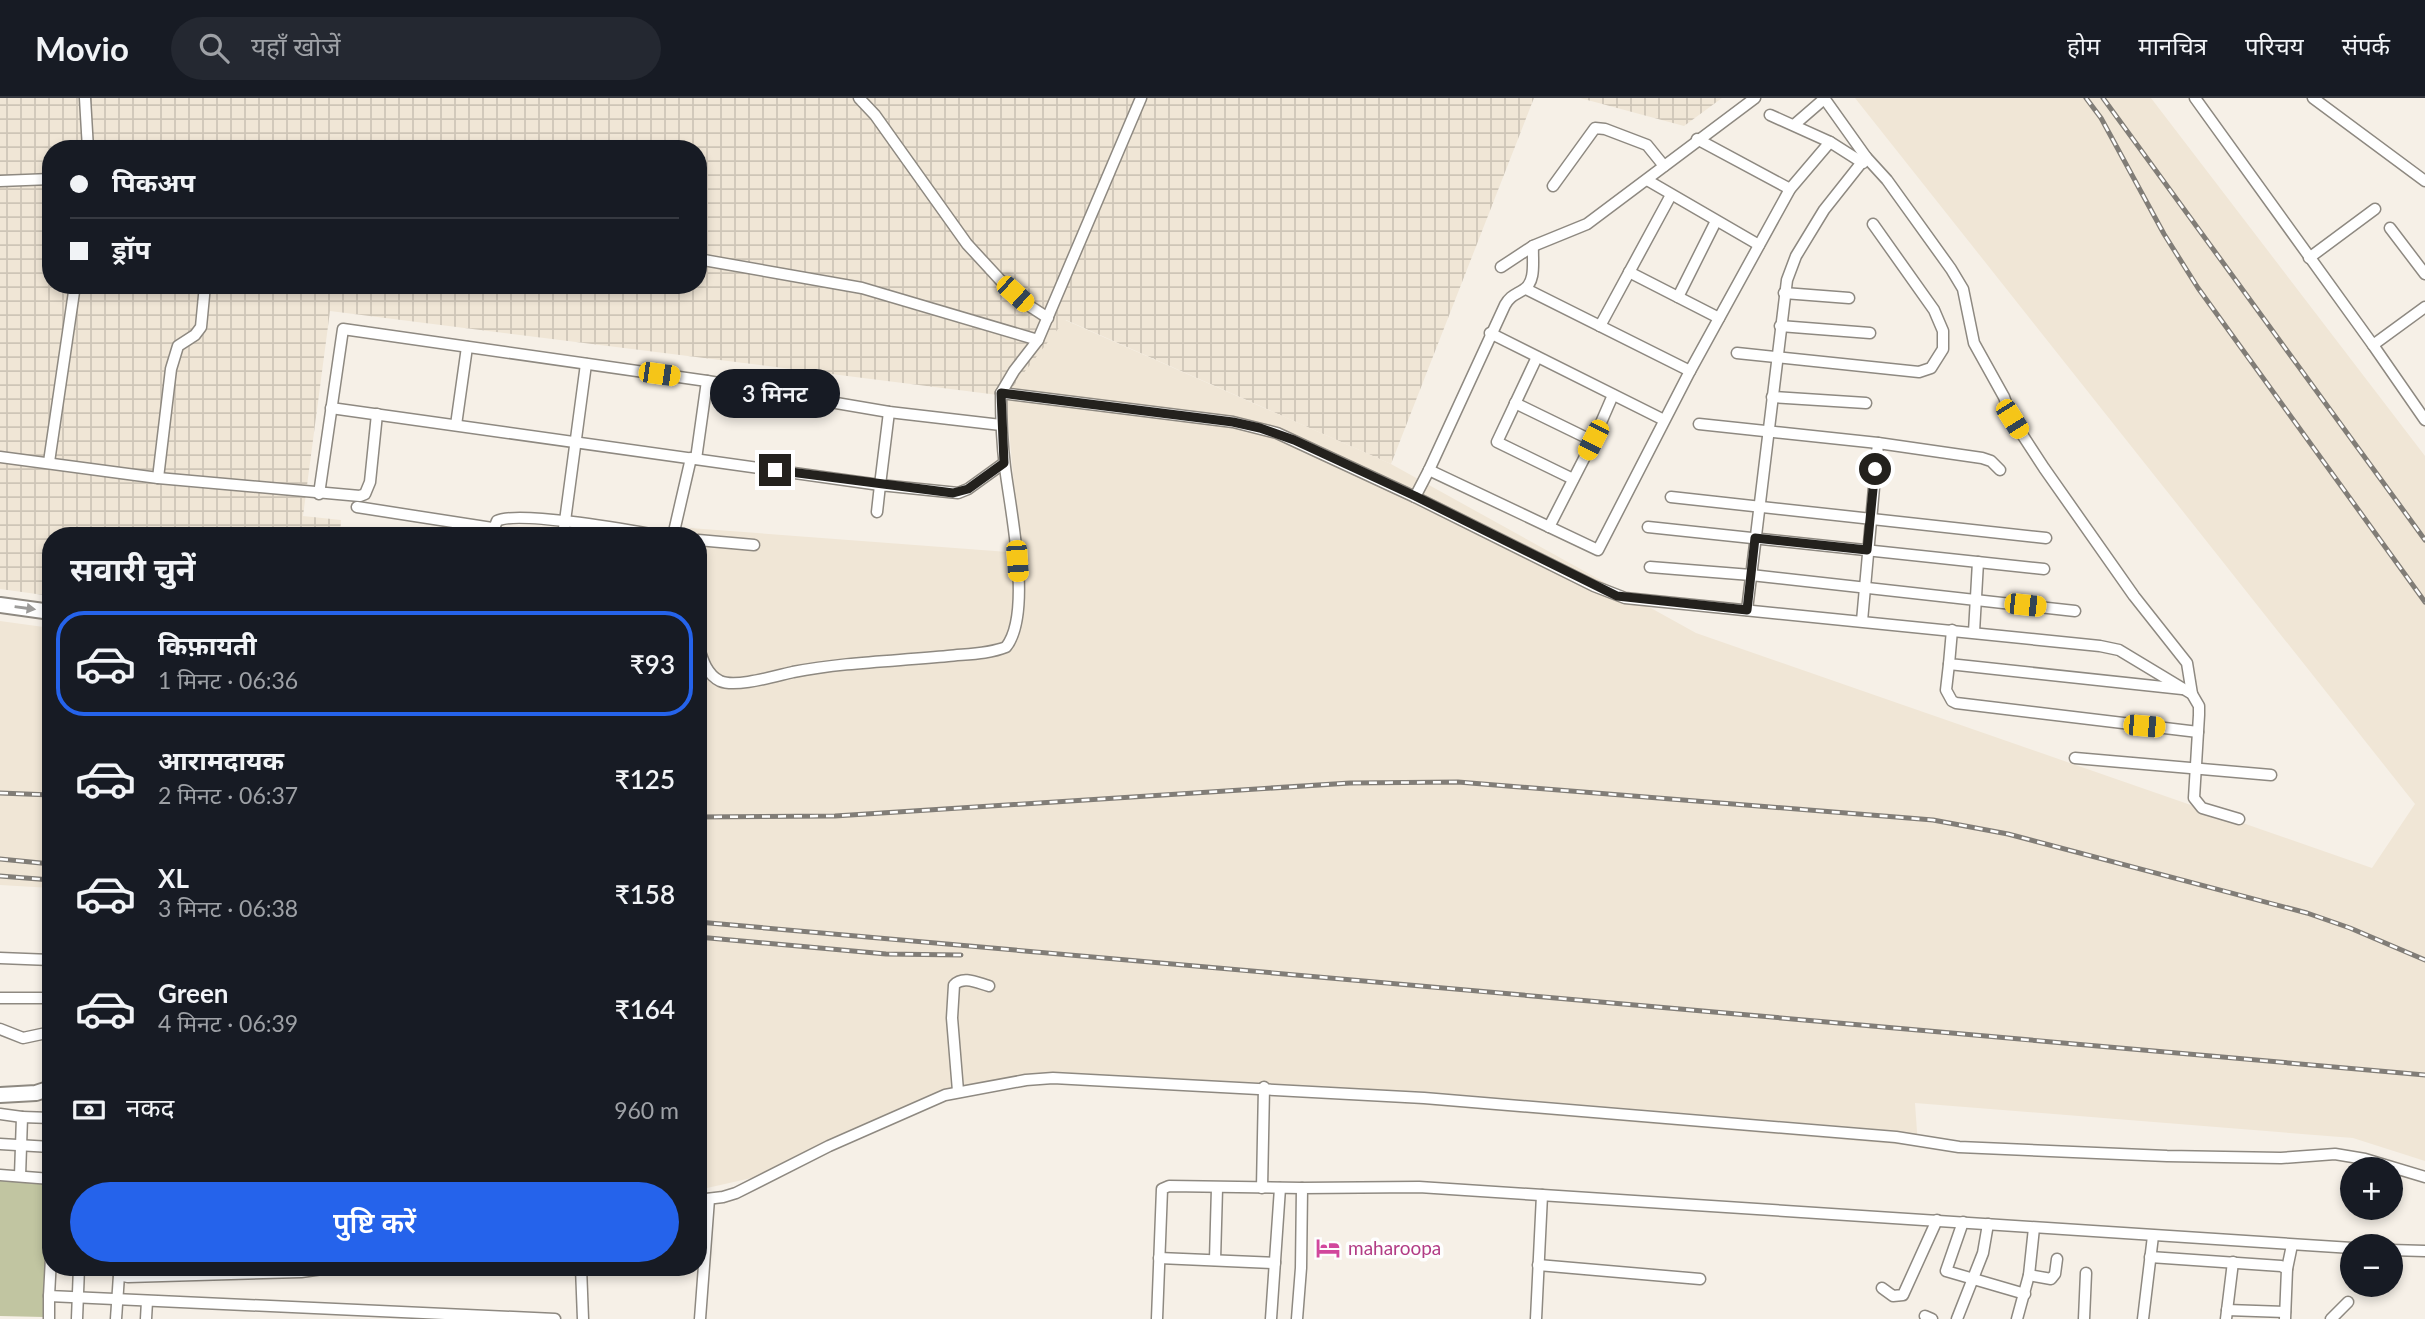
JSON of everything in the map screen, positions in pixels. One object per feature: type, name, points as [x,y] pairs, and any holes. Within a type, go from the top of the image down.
[{"type":"main road","points":[[0,605],[42,611]]},
{"type":"main road","points":[[0,1095],[42,1091]]},
{"type":"street","points":[[85,98],[87,140]]},
{"type":"street","points":[[859,98],[875,116],[967,244],[1003,283],[1048,318]]},
{"type":"street","points":[[707,667],[720,681],[738,683],[821,667],[999,650],[1006,647],[1015,625],[1018,579],[1004,463],[1001,393],[1014,371],[1038,341],[1141,98]]},
{"type":"street","points":[[1501,267],[1533,246],[1587,224],[1755,98]]},
{"type":"street","points":[[2195,98],[2425,420]]},
{"type":"street","points":[[2313,98],[2425,181]]},
{"type":"street","points":[[1794,125],[1824,99],[1865,160],[1887,180],[1951,269],[1963,289],[1974,343],[2004,397],[2012,419],[2134,596],[2187,663],[2189,692]]},
{"type":"street","points":[[1770,115],[1865,160]]},
{"type":"street","points":[[1553,186],[1595,128],[1605,129],[1647,145],[1664,166]]},
{"type":"street","points":[[1697,139],[1790,189]]},
{"type":"street","points":[[1429,470],[1598,550],[1690,371],[1790,189],[1830,142]]},
{"type":"street","points":[[1747,610],[1784,293],[1796,256],[1812,228],[1865,160]]},
{"type":"street","points":[[0,181],[42,179]]},
{"type":"street","points":[[1647,180],[1759,245]]},
{"type":"street","points":[[1600,326],[1671,195]]},
{"type":"street","points":[[2309,258],[2375,209]]},
{"type":"street","points":[[1678,297],[1716,221]]},
{"type":"street","points":[[1737,353],[1919,372],[1931,368],[1943,349],[1940,321],[1872,224]]},
{"type":"street","points":[[2390,228],[2425,274]]},
{"type":"street","points":[[1415,496],[1490,334],[1510,297],[1526,289],[1532,278],[1533,246]]},
{"type":"street","points":[[707,261],[862,288],[1038,341]]},
{"type":"street","points":[[1629,272],[1719,318]]},
{"type":"street","points":[[1526,289],[1690,371]]},
{"type":"street","points":[[1784,293],[1849,298]]},
{"type":"street","points":[[49,462],[74,294]]},
{"type":"street","points":[[158,478],[173,360],[178,346],[195,335],[201,327],[204,294]]},
{"type":"street","points":[[2373,345],[2425,307]]},
{"type":"street","points":[[1780,326],[1870,333]]},
{"type":"street","points":[[319,494],[343,329],[707,381],[889,412],[1002,425]]},
{"type":"street","points":[[1490,334],[1664,421]]},
{"type":"street","points":[[456,425],[467,347]]},
{"type":"street","points":[[1536,357],[1497,442],[1573,479]]},
{"type":"street","points":[[564,527],[586,364]]},
{"type":"street","points":[[675,527],[694,459],[707,381]]},
{"type":"street","points":[[1001,393],[1233,422],[1260,428],[1294,440],[1415,496],[1617,596],[2111,648],[2189,692],[2199,706],[2194,792],[2197,803],[2210,811],[2239,819]]},
{"type":"street","points":[[1549,527],[1613,395]]},
{"type":"street","points":[[1772,397],[1866,403]]},
{"type":"street","points":[[1515,403],[1593,440]]},
{"type":"street","points":[[331,408],[880,485],[958,493],[968,489],[1004,463]]},
{"type":"street","points":[[877,512],[889,412]]},
{"type":"street","points":[[0,457],[158,478],[354,497],[365,494],[370,482],[377,414]]},
{"type":"street","points":[[1699,424],[1878,443],[1982,458],[1991,461],[2000,470]]},
{"type":"street","points":[[1862,621],[1878,443]]},
{"type":"street","points":[[1671,497],[2046,538]]},
{"type":"street","points":[[357,507],[465,527]]},
{"type":"street","points":[[494,527],[502,518],[564,521],[603,527]]},
{"type":"street","points":[[1648,527],[2044,569]]},
{"type":"street","points":[[707,541],[754,545]]},
{"type":"street","points":[[1974,632],[1978,562]]},
{"type":"street","points":[[1650,567],[1751,575],[2075,611]]},
{"type":"street","points":[[1952,630],[1947,690],[1952,701],[1956,703],[2198,732]]},
{"type":"street","points":[[1949,664],[2189,692]]},
{"type":"street","points":[[2075,758],[2271,775]]},
{"type":"street","points":[[0,958],[42,960]]},
{"type":"street","points":[[958,1091],[952,1018],[954,985],[965,980],[989,986]]},
{"type":"street","points":[[0,998],[42,998]]},
{"type":"street","points":[[0,1030],[23,1038],[42,1034]]},
{"type":"street","points":[[707,1198],[736,1193],[865,1129],[958,1091],[1053,1078],[1264,1087],[1424,1098],[1882,1136],[1959,1147],[2256,1157],[2335,1154],[2365,1159],[2425,1177]]},
{"type":"street","points":[[1262,1188],[1264,1087]]},
{"type":"street","points":[[0,1114],[42,1117]]},
{"type":"street","points":[[20,1176],[22,1116]]},
{"type":"street","points":[[0,1144],[42,1146]]},
{"type":"street","points":[[0,1175],[42,1177]]},
{"type":"street","points":[[1157,1319],[1160,1196],[1163,1189],[1169,1186],[1419,1187],[2340,1247]]},
{"type":"street","points":[[1215,1260],[1217,1188]]},
{"type":"street","points":[[1271,1319],[1280,1188]]},
{"type":"street","points":[[1297,1319],[1302,1188]]},
{"type":"street","points":[[1536,1319],[1542,1195]]},
{"type":"street","points":[[1882,1288],[1897,1297],[1903,1295],[1937,1220]]},
{"type":"street","points":[[1963,1223],[1946,1271],[2025,1293]]},
{"type":"street","points":[[1957,1319],[1983,1253],[1988,1224]]},
{"type":"street","points":[[2017,1319],[2029,1275],[2034,1228]]},
{"type":"street","points":[[2143,1319],[2153,1236]]},
{"type":"street","points":[[2233,1262],[2227,1314],[2285,1315],[2287,1269],[2292,1245]]},
{"type":"street","points":[[2403,1250],[2425,1251]]},
{"type":"street","points":[[2150,1257],[2233,1262],[2287,1269]]},
{"type":"street","points":[[1159,1258],[1275,1263]]},
{"type":"street","points":[[2029,1275],[2051,1279],[2057,1259]]},
{"type":"street","points":[[1538,1265],[1700,1279]]},
{"type":"street","points":[[2084,1319],[2085,1273]]},
{"type":"street","points":[[49,1319],[50,1276]]},
{"type":"street","points":[[77,1319],[79,1276]]},
{"type":"street","points":[[116,1319],[118,1276]]},
{"type":"street","points":[[126,1276],[168,1276]]},
{"type":"street","points":[[581,1276],[583,1319]]},
{"type":"street","points":[[700,1319],[701,1276]]},
{"type":"street","points":[[49,1296],[416,1316],[553,1319]]},
{"type":"street","points":[[146,1319],[147,1301]]},
{"type":"street","points":[[2332,1319],[2348,1302]]},
{"type":"shaded area","points":[[0,98],[1534,98],[1391,464],[1066,320],[1006,396],[330,311],[303,516],[341,520],[341,527],[42,527],[42,595],[0,589]]},
{"type":"shaded area","points":[[1580,98],[1722,98],[1684,126]]},
{"type":"shaded area","points":[[1855,98],[2151,98],[2425,456],[2425,1161],[2353,1138],[1915,1103],[1918,1146],[1077,1076],[941,1098],[778,1172],[707,1188],[707,529],[1020,553],[1006,396],[1065,320],[1391,464],[1696,633],[2372,868],[2415,804]]},
{"type":"shaded area","points":[[0,621],[42,627],[42,887],[0,885]]},
{"type":"green space","points":[[0,1179],[42,1182],[42,1276],[46,1276],[44,1317],[0,1316]]},
{"type":"railway","points":[[2086,98],[2101,118],[2164,234],[2198,288],[2425,602]]},
{"type":"railway","points":[[2103,98],[2425,540]]},
{"type":"railway","points":[[707,817],[835,816],[1350,783],[1458,782],[1933,820],[2008,834],[2307,913],[2425,960]]},
{"type":"railway","points":[[0,793],[42,795]]},
{"type":"railway","points":[[0,859],[42,863]]},
{"type":"railway","points":[[0,876],[42,879]]},
{"type":"railway","points":[[707,923],[2425,1075]]},
{"type":"railway","points":[[707,938],[886,954],[961,955]]},
{"type":"place","name":"maharoopa","points":[[1328,1248]]},
{"type":"route","points":[[775,470],[880,485],[962,492],[1004,463],[1001,393],[1233,422],[1294,440],[1415,496],[1617,596],[1747,610],[1755,538],[1867,550],[1875,469]]}]
